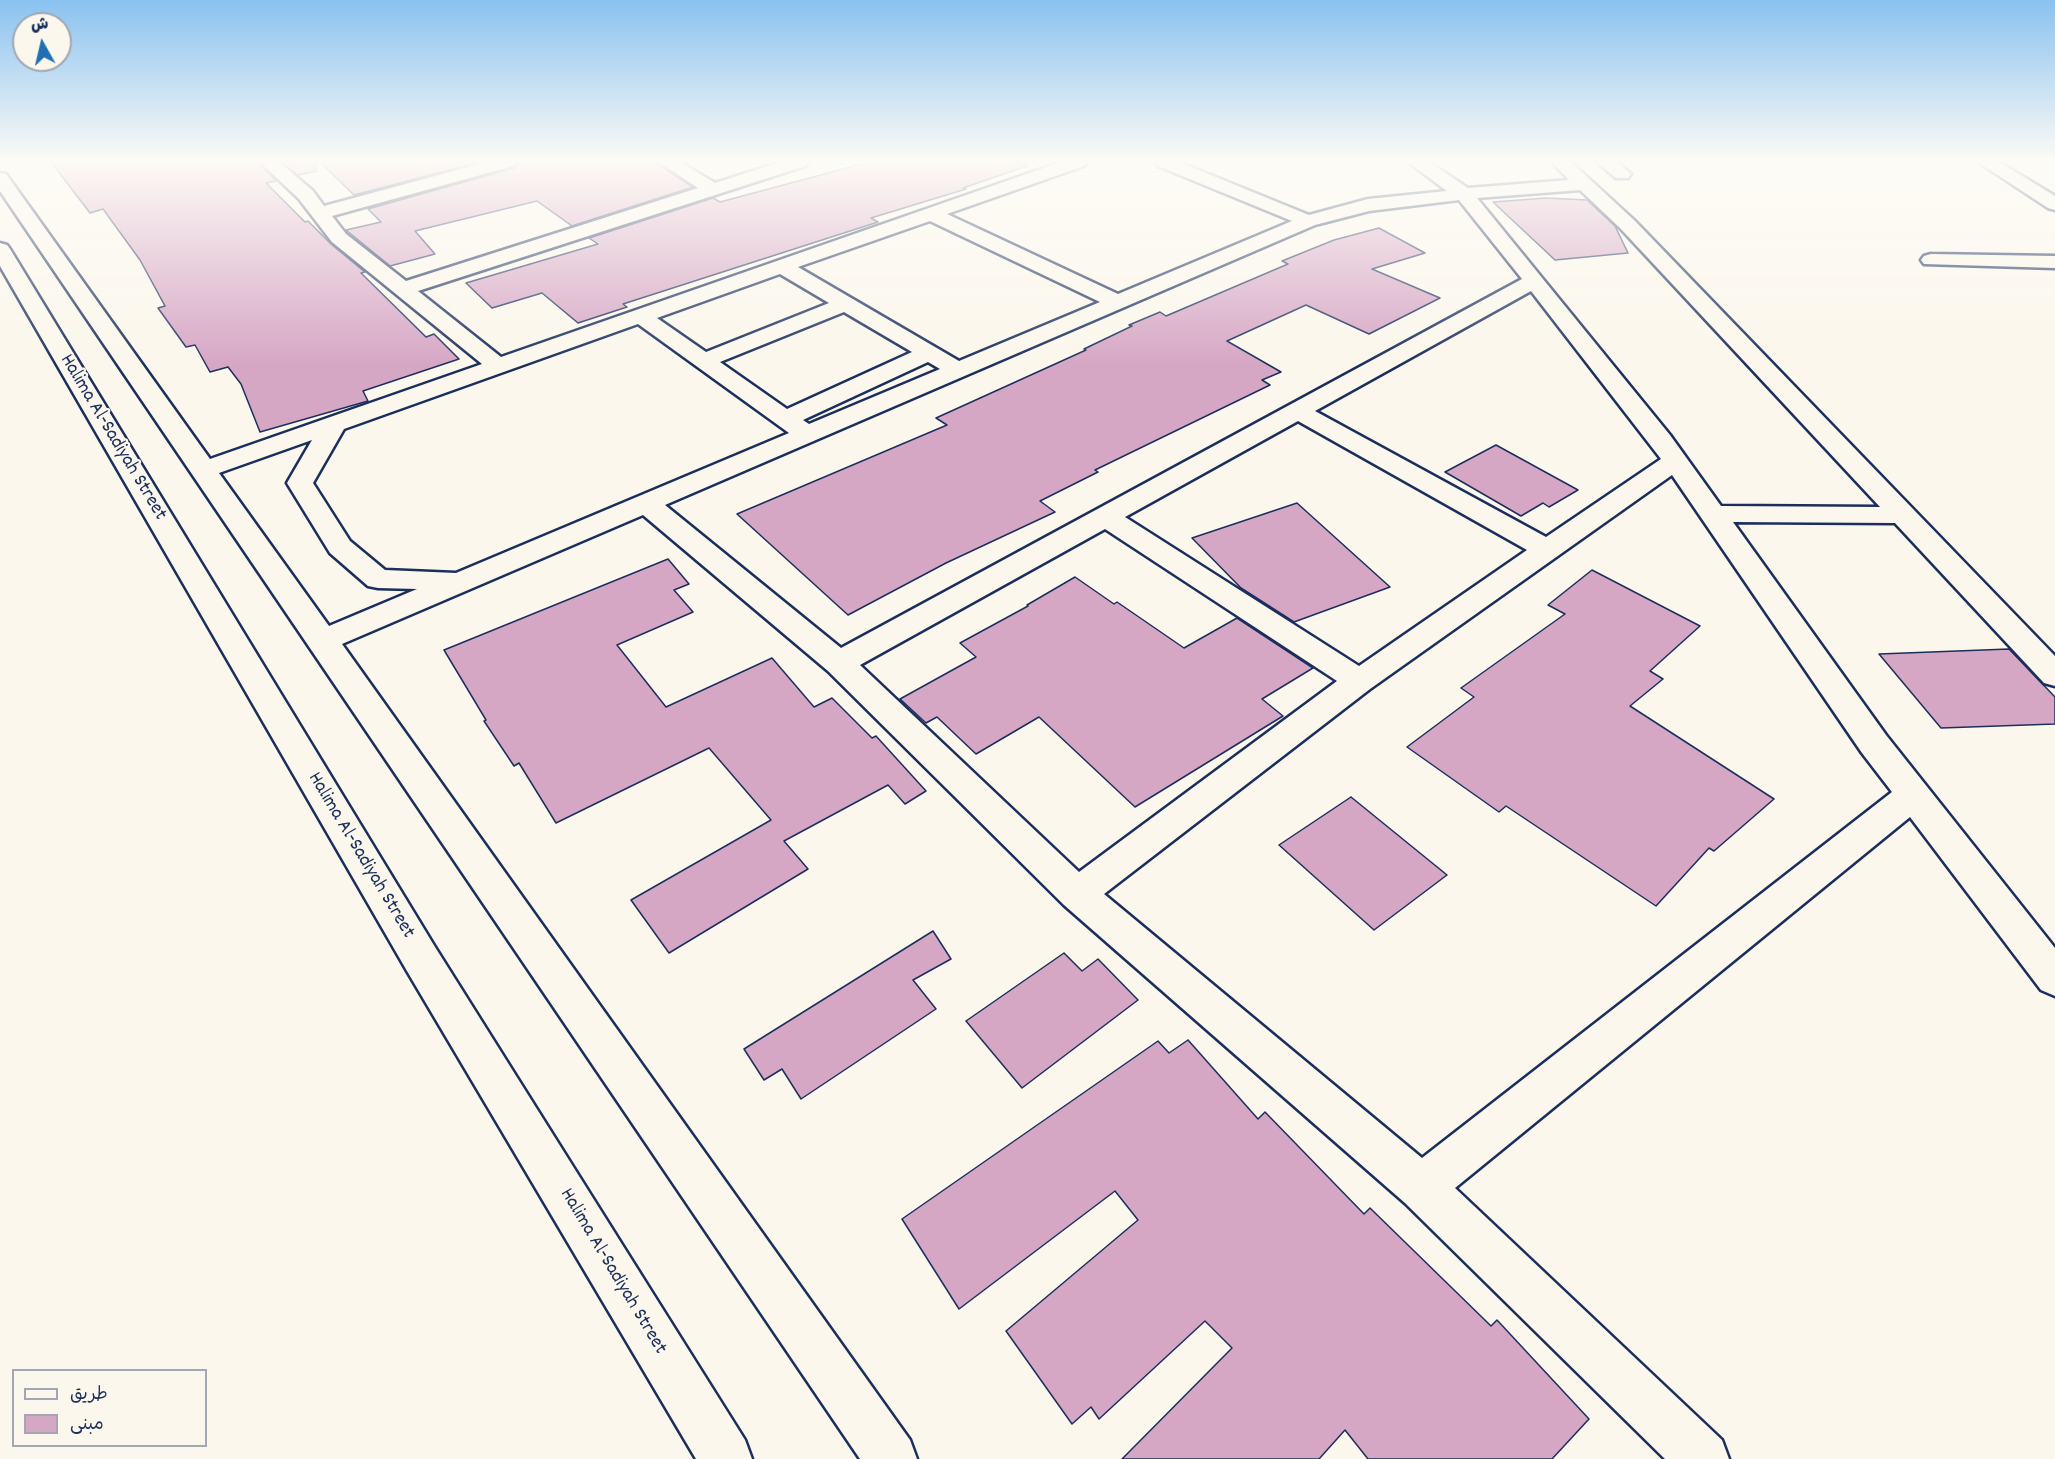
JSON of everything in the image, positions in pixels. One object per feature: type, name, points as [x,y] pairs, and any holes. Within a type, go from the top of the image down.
[{"type":"street","points":[[36,230],[891,1459]]},
{"type":"street","points":[[333,230],[339,238],[498,366]]},
{"type":"street","points":[[403,289],[587,230]]},
{"type":"street","points":[[203,470],[885,230]]},
{"type":"street","points":[[965,230],[1119,303]]},
{"type":"street","points":[[322,641],[1287,230]]},
{"type":"street","points":[[1493,230],[1675,461],[1867,735],[2055,978]]},
{"type":"street","points":[[1633,230],[2055,675]]},
{"type":"street","name":"Halima Al-Sadiyah Street","points":[[0,249],[421,959],[726,1459]]},
{"type":"street","points":[[1931,260],[2055,262]]},
{"type":"street","points":[[781,267],[960,370]]},
{"type":"street","points":[[839,663],[1534,281]]},
{"type":"street","points":[[703,361],[845,304]]},
{"type":"street","points":[[640,316],[808,435]]},
{"type":"street","points":[[785,419],[929,353]]},
{"type":"street","points":[[1297,411],[1548,550]]},
{"type":"street","points":[[334,424],[300,483],[340,547],[378,579],[463,582]]},
{"type":"street","points":[[1077,894],[1359,681],[1675,461]]},
{"type":"street","points":[[647,504],[839,663],[1077,894],[1421,1187],[1703,1459]]},
{"type":"street","points":[[1713,514],[1903,515]]},
{"type":"street","points":[[1106,517],[1359,681]]},
{"type":"street","points":[[1421,1187],[1913,795]]},
{"type":"building","points":[[118,230],[317,230],[365,272],[361,273],[426,337],[434,334],[459,359],[363,391],[368,401],[260,432],[241,384],[228,367],[210,372],[195,345],[186,347],[158,308],[165,306],[140,260]]},
{"type":"building","points":[[346,230],[419,230],[415,231],[435,254],[390,266]]},
{"type":"building","points":[[614,230],[853,230],[623,304],[627,307],[578,323],[542,293],[492,308],[466,283],[598,244],[589,238]]},
{"type":"building","points":[[1371,230],[1383,230],[1425,253],[1372,269],[1440,298],[1369,334],[1306,305],[1227,341],[1281,372],[1262,380],[1270,385],[1095,470],[1098,472],[1040,501],[1055,512],[946,563],[848,615],[737,514],[947,425],[936,418],[1086,350],[1084,349],[1132,326],[1129,325],[1160,312],[1166,316],[1288,264],[1282,261],[1334,240]]},
{"type":"building","points":[[1523,230],[1617,230],[1628,253],[1555,260]]},
{"type":"building","points":[[1496,445],[1578,490],[1549,507],[1543,503],[1521,516],[1445,472]]},
{"type":"building","points":[[1297,503],[1390,587],[1294,622],[1241,588],[1192,538]]},
{"type":"building","points":[[668,559],[689,584],[674,590],[693,612],[617,645],[666,707],[772,658],[814,707],[832,698],[872,738],[876,736],[926,791],[905,804],[888,785],[784,841],[808,869],[669,953],[631,900],[771,820],[709,748],[556,823],[519,763],[514,766],[484,721],[486,720],[444,650]]},
{"type":"building","points":[[1592,570],[1700,626],[1650,671],[1663,679],[1630,706],[1774,799],[1714,851],[1709,848],[1656,906],[1506,806],[1499,812],[1407,747],[1474,697],[1461,688],[1565,614],[1548,605]]},
{"type":"building","points":[[1075,577],[1114,604],[1117,602],[1184,648],[1237,618],[1313,668],[1262,699],[1283,716],[1135,807],[1039,717],[976,754],[937,717],[926,723],[900,699],[976,657],[960,643]]},
{"type":"building","points":[[2009,649],[2055,697],[2055,724],[1941,728],[1879,654]]},
{"type":"building","points":[[1351,797],[1447,875],[1374,930],[1279,845]]},
{"type":"building","points":[[933,931],[951,959],[913,980],[936,1009],[801,1099],[782,1069],[764,1080],[744,1049]]},
{"type":"building","points":[[1064,953],[1082,971],[1098,959],[1138,1000],[1022,1088],[966,1021]]},
{"type":"building","points":[[1188,1040],[1258,1119],[1265,1112],[1364,1214],[1370,1208],[1491,1326],[1497,1320],[1589,1419],[1552,1459],[1368,1459],[1345,1430],[1319,1459],[1122,1459],[1232,1348],[1205,1321],[1099,1419],[1091,1407],[1072,1424],[1006,1331],[1138,1220],[1115,1191],[959,1309],[902,1219],[1158,1041],[1169,1053]]}]
